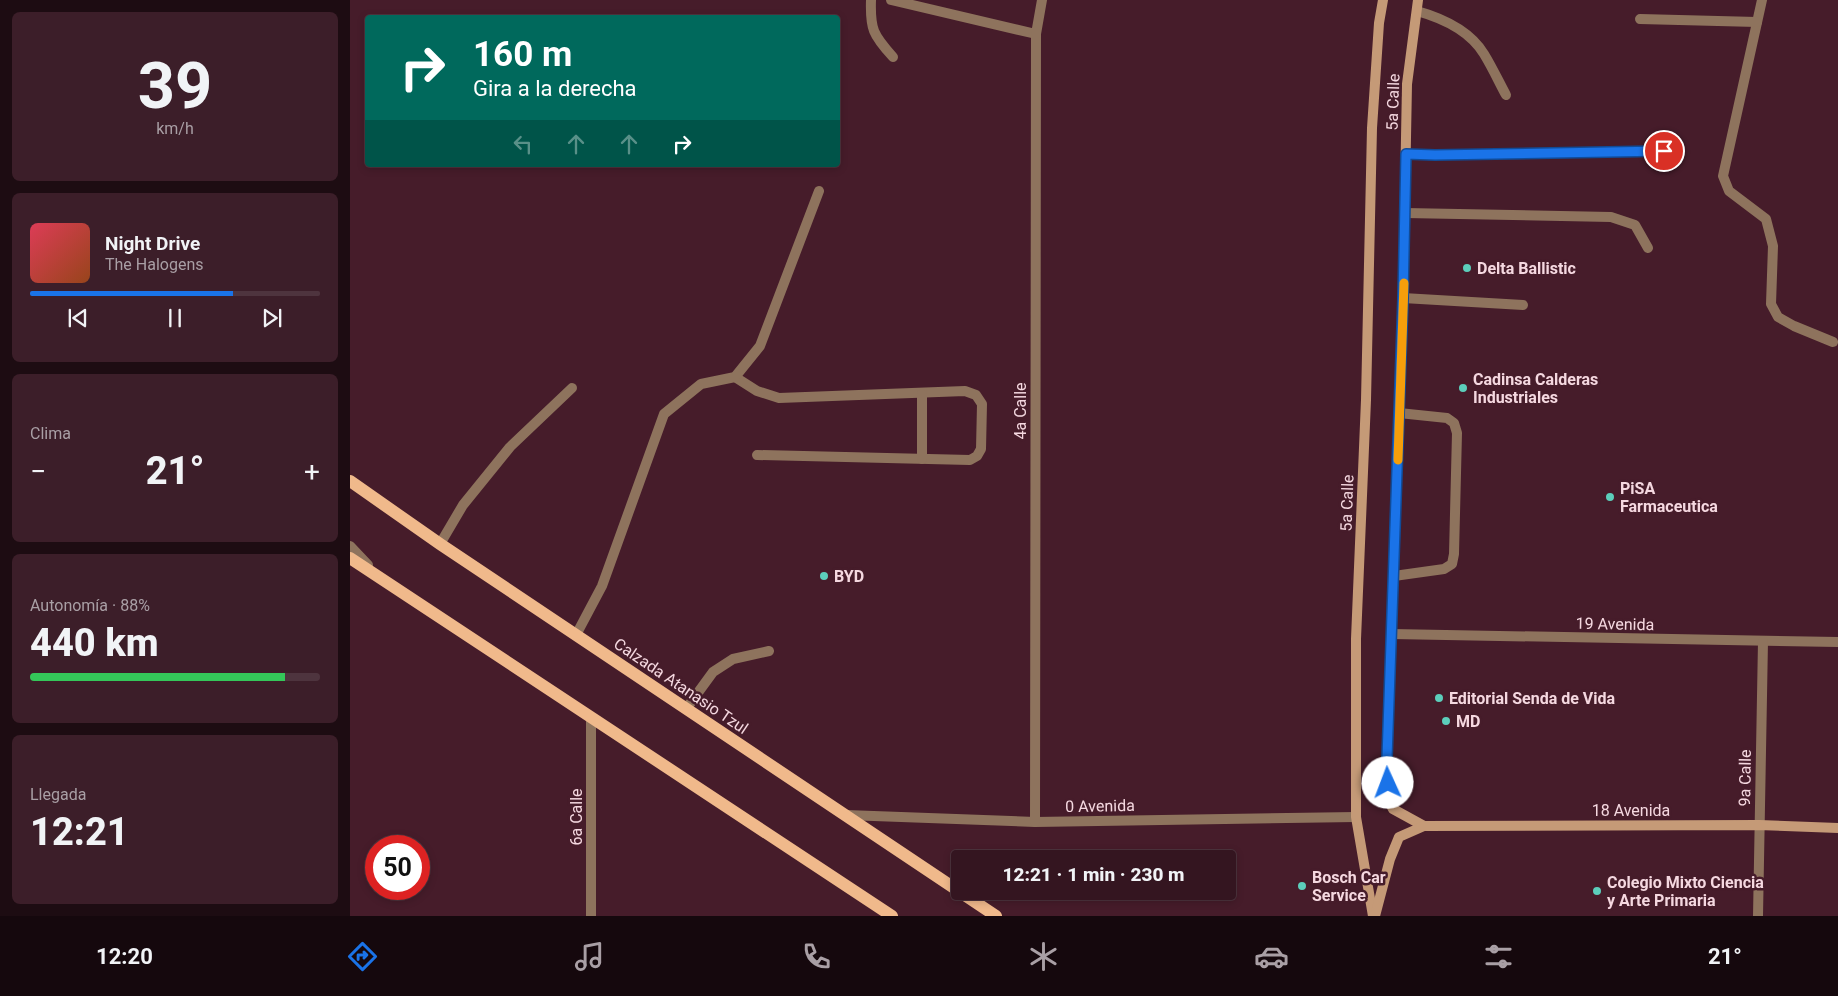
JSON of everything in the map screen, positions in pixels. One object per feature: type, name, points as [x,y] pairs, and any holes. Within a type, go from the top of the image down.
[{"type":"main road","name":"5a Calle","points":[[1374,916],[1356,817],[1356,639],[1366,400],[1372,128],[1379,23],[1383,0]]},
{"type":"main road","name":"5a Calle","points":[[1417,5],[1407,84],[1403,298],[1387,798],[1393,809],[1424,826]]},
{"type":"main road","name":"Calzada Atanasio Tzul","points":[[350,481],[440,544],[996,916]]},
{"type":"main road","points":[[350,558],[892,916]]},
{"type":"main road","name":"18 Avenida","points":[[1424,826],[1759,825],[1838,828]]},
{"type":"main road","name":"5a Calle","points":[[1374,916],[1390,859],[1399,837],[1424,826]]},
{"type":"street","points":[[871,0],[873,30],[879,42],[893,57]]},
{"type":"street","points":[[891,0],[1036,34]]},
{"type":"street","name":"4a Calle","points":[[1035,822],[1036,34],[1042,0]]},
{"type":"street","points":[[1762,0],[1723,176],[1729,191],[1766,219],[1773,246],[1771,304],[1778,317],[1794,326],[1833,342]]},
{"type":"street","points":[[1417,5],[1465,34],[1483,52],[1506,95]]},
{"type":"street","points":[[1640,19],[1757,22]]},
{"type":"street","points":[[1406,154],[1664,151]]},
{"type":"street","points":[[576,634],[602,586],[664,414],[701,384],[735,377],[760,346],[819,191]]},
{"type":"street","points":[[1404,213],[1611,217],[1635,225],[1648,248]]},
{"type":"street","points":[[1403,298],[1523,305]]},
{"type":"street","points":[[735,377],[757,391],[779,398],[965,391],[976,395],[982,404],[981,449],[977,456],[970,460],[757,455]]},
{"type":"street","points":[[440,544],[463,505],[510,447],[572,388]]},
{"type":"street","points":[[922,394],[922,459]]},
{"type":"street","points":[[1394,576],[1444,569],[1452,564],[1454,554],[1457,433],[1454,423],[1447,418],[1399,413]]},
{"type":"street","points":[[350,546],[380,578]]},
{"type":"street","name":"19 Avenida","points":[[1392,634],[1838,642]]},
{"type":"street","name":"9a Calle","points":[[1758,916],[1763,641]]},
{"type":"street","points":[[686,709],[713,672],[733,659],[769,650]]},
{"type":"street","name":"6a Calle","points":[[591,717],[591,916]]},
{"type":"street","name":"0 Avenida","points":[[845,815],[1035,822],[1356,817]]},
{"type":"slow traffic","points":[[1398,460],[1404,283]]},
{"type":"place","name":"Delta Ballistic","points":[[1467,268]]},
{"type":"place","name":"Cadinsa Calderas Industriales","points":[[1463,388]]},
{"type":"place","name":"PiSA Farmaceutica","points":[[1610,497]]},
{"type":"place","name":"BYD","points":[[824,576]]},
{"type":"place","name":"Editorial Senda de Vida","points":[[1439,698]]},
{"type":"place","name":"MD","points":[[1446,721]]},
{"type":"place","name":"Bosch Car Service","points":[[1302,886]]},
{"type":"place","name":"Colegio Mixto Ciencia y Arte Primaria","points":[[1597,891]]},
{"type":"route","points":[[1388,783],[1387,758],[1403,298],[1406,154],[1664,151]]}]
